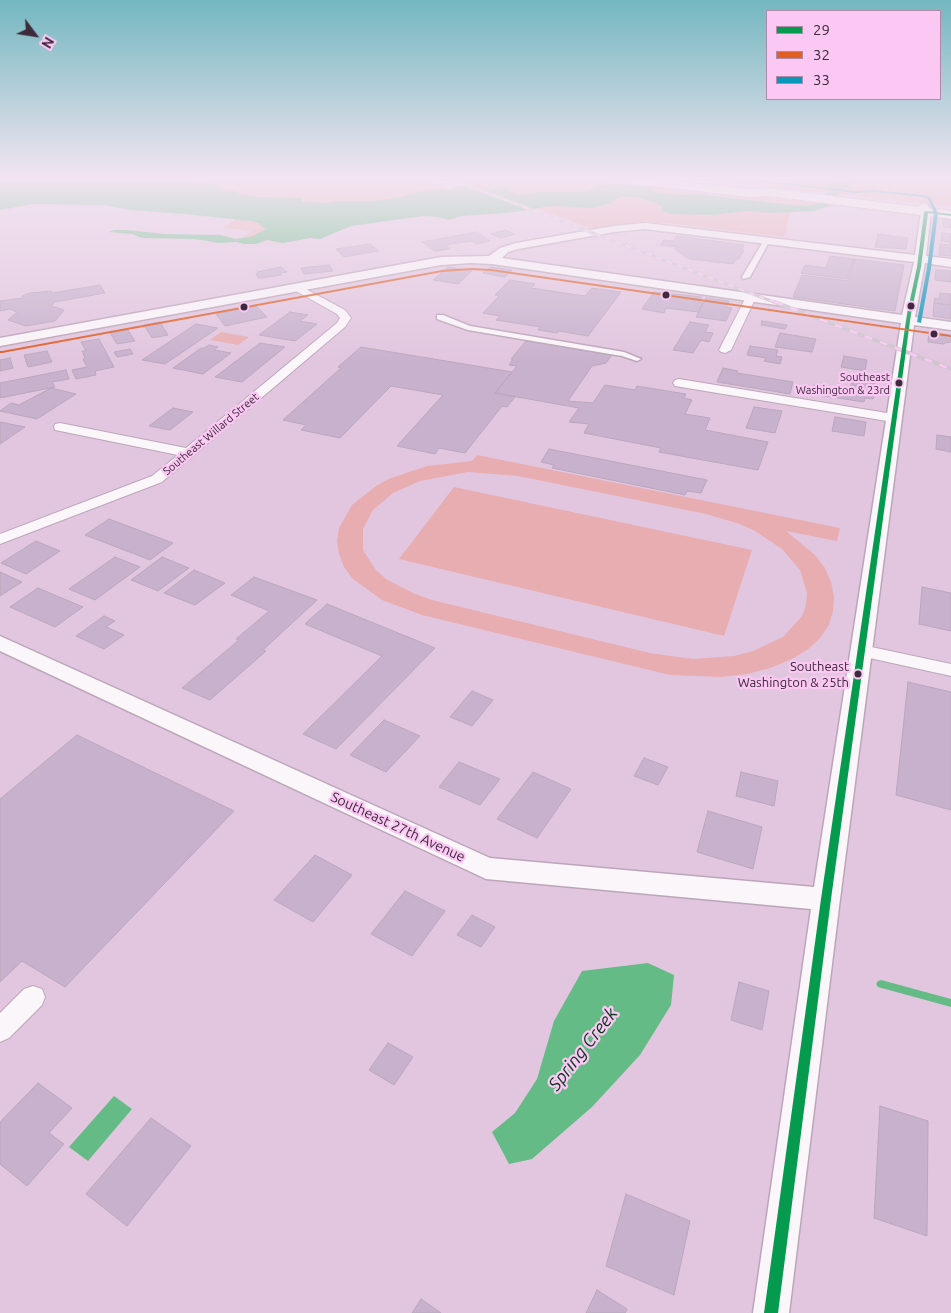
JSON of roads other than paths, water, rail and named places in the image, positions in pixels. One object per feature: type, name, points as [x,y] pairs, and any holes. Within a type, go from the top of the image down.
[{"type":"street","points":[[492,260],[504,250],[516,246],[552,240]]},
{"type":"street","points":[[746,277],[767,240]]},
{"type":"street","points":[[769,240],[951,263]]},
{"type":"street","points":[[771,1313],[893,418],[920,266],[921,240]]},
{"type":"street","points":[[0,342],[452,260],[492,260],[951,326]]},
{"type":"street","name":"Southeast Willard Street","points":[[0,539],[141,486],[168,471],[341,325],[346,318],[341,312],[298,288]]},
{"type":"street","points":[[725,350],[751,298]]},
{"type":"street","points":[[440,317],[468,328],[624,354],[637,358]]},
{"type":"street","points":[[680,383],[893,418]]},
{"type":"street","points":[[60,427],[190,452]]},
{"type":"street","name":"Southeast 27th Avenue","points":[[0,643],[486,868],[826,899]]},
{"type":"street","points":[[862,651],[951,670]]},
{"type":"street","points":[[0,1030],[33,997]]},
{"type":"water","points":[[203,240],[266,240],[256,244],[219,243]]},
{"type":"water","points":[[268,240],[298,240],[283,243]]},
{"type":"water","points":[[648,963],[674,975],[671,1005],[640,1055],[592,1107],[532,1159],[509,1164],[492,1132],[515,1113],[537,1079],[554,1021],[582,971]]},
{"type":"water","points":[[114,1096],[132,1109],[88,1161],[69,1147]]},
{"type":"waterway","name":"Spring Creek","points":[[881,984],[951,1003]]},
{"type":"railway","points":[[612,240],[779,304]]},
{"type":"railway","points":[[775,302],[951,369]]},
{"type":"place","name":"Southeast Washington & 23rd","points":[[899,383]]},
{"type":"place","name":"Southeast Washington & 25th","points":[[858,674]]}]
